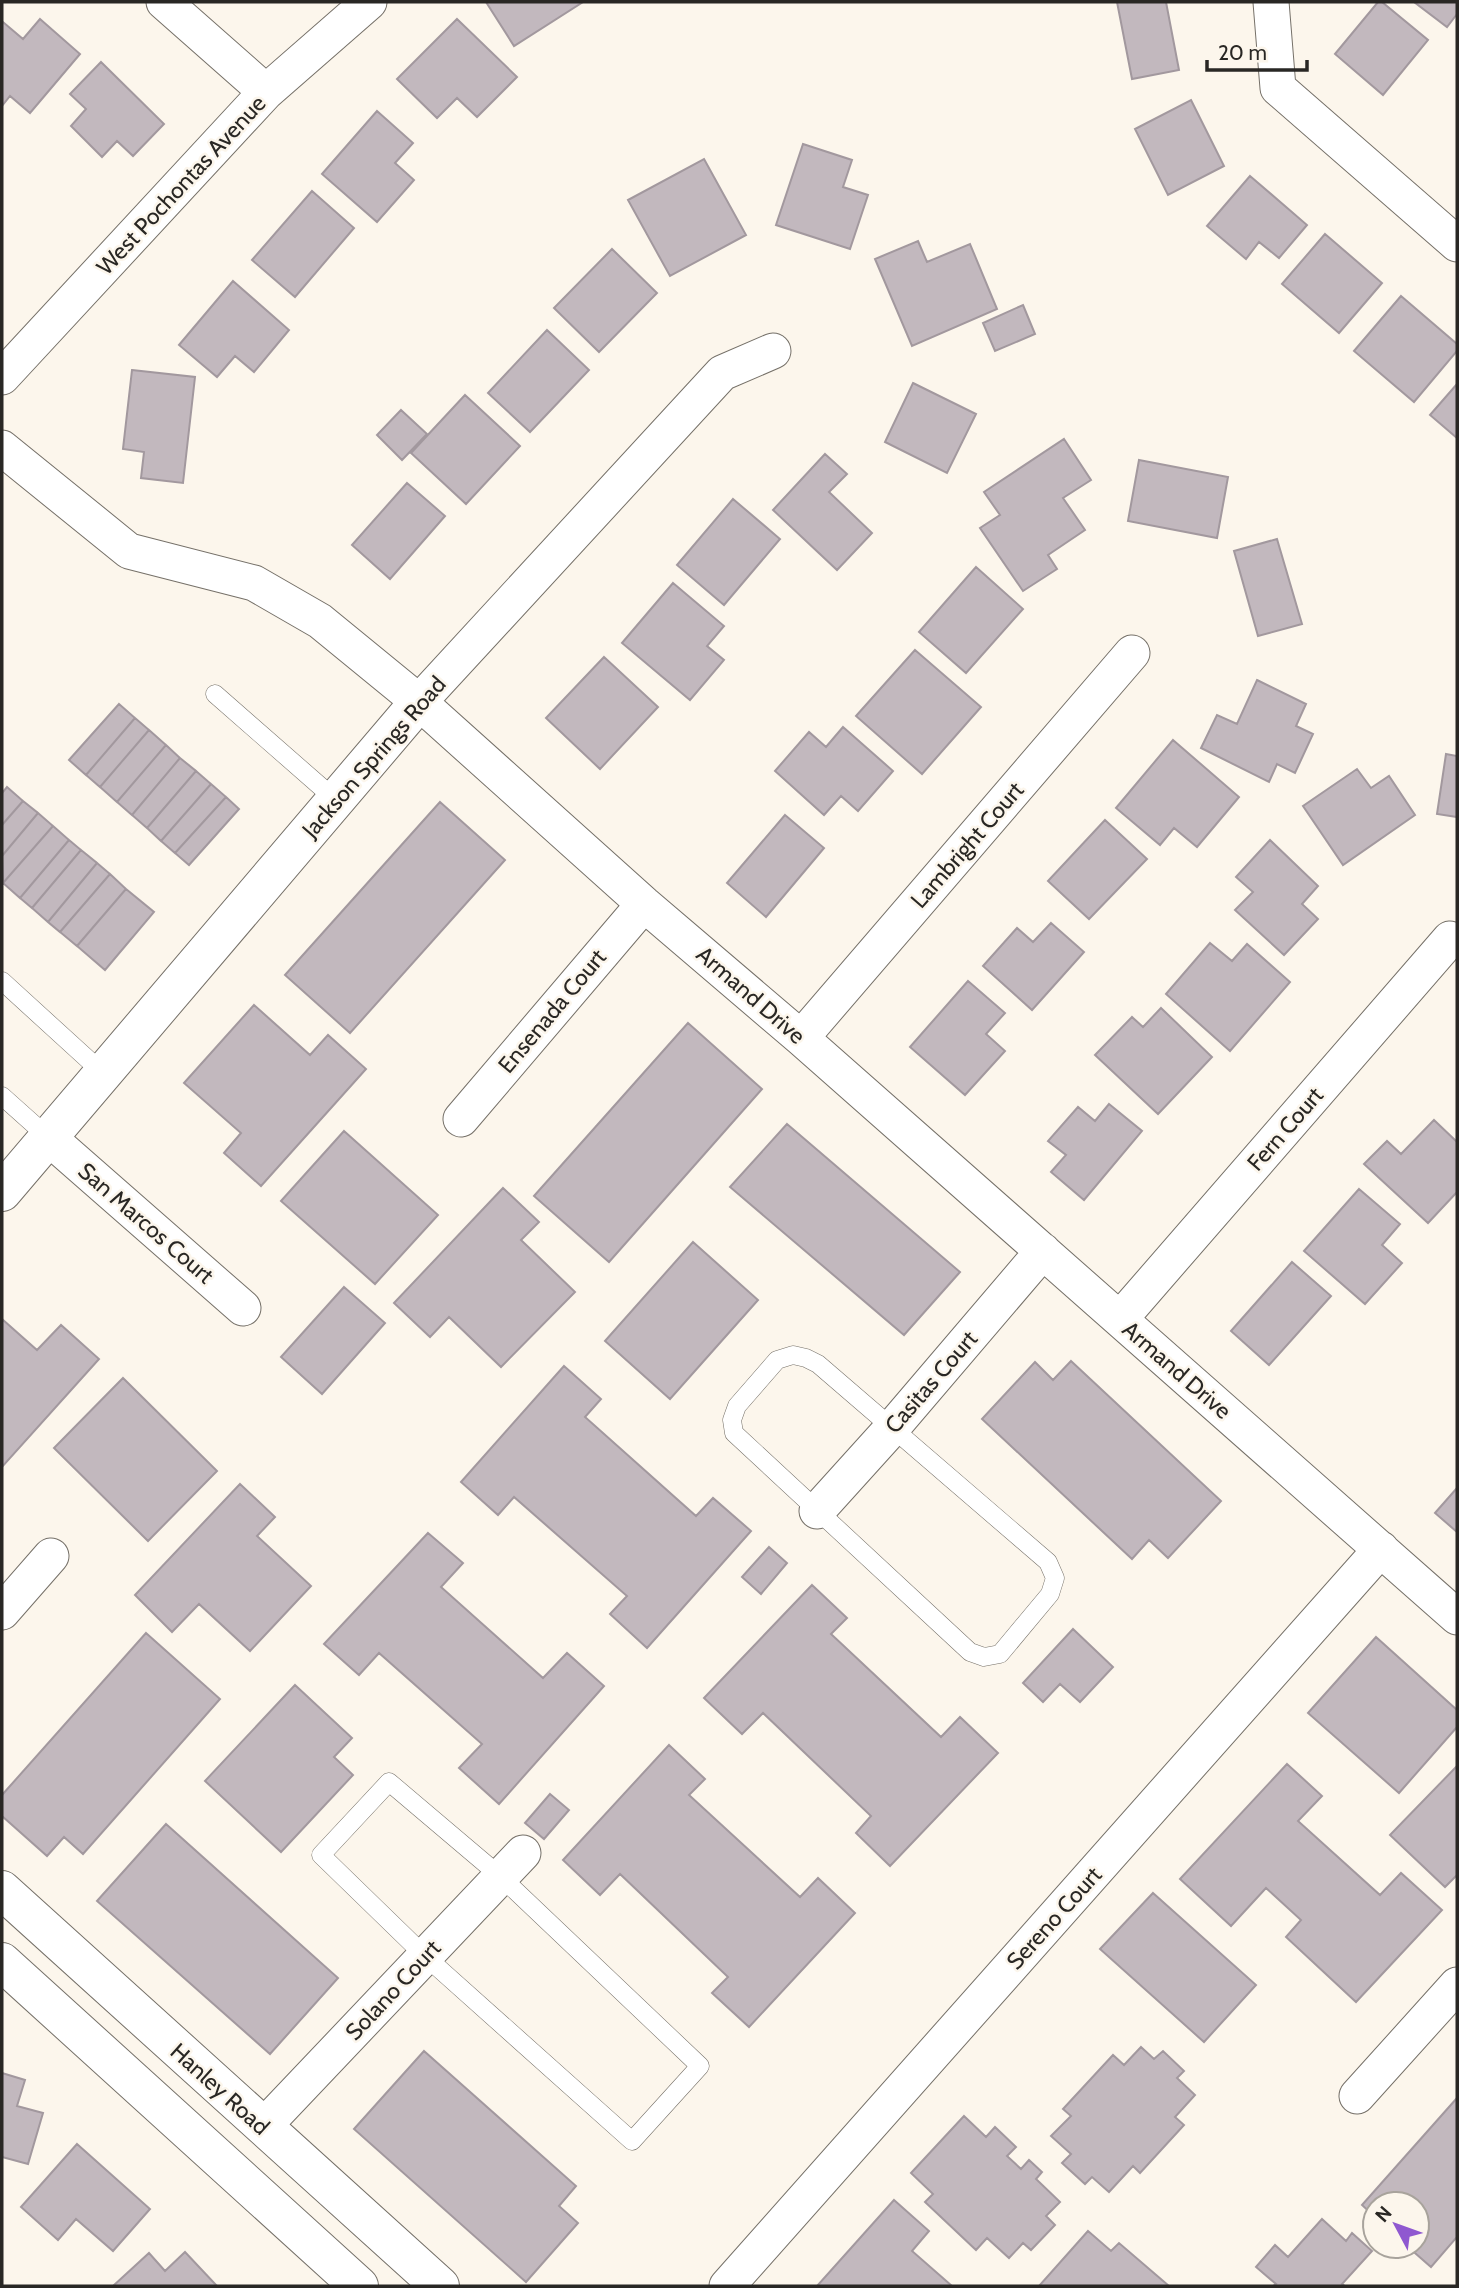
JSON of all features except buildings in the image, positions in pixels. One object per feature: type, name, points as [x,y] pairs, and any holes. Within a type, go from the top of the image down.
[{"type":"main road","name":"Jackson Springs Road","points":[[2,1192],[419,702]]},
{"type":"main road","name":"Hanley Road","points":[[2,1890],[440,2286]]},
{"type":"main road","points":[[2,1962],[359,2286]]},
{"type":"main road","points":[[125,2074],[187,2108],[208,2116],[263,2127],[269,2163],[286,2220]]},
{"type":"street","points":[[164,2],[266,92]]},
{"type":"street","name":"West Pochontas Avenue","points":[[2,377],[266,92],[369,2]]},
{"type":"street","points":[[1271,2],[1278,88],[1457,244]]},
{"type":"street","name":"Jackson Springs Road","points":[[419,702],[722,373],[772,351]]},
{"type":"street","name":"Armand Drive","points":[[2,448],[129,551],[254,583],[320,621],[419,702],[644,904],[801,1038],[1457,1617]]},
{"type":"street","name":"Lambright Court","points":[[801,1038],[1132,653]]},
{"type":"street","name":"Ensenada Court","points":[[461,1119],[644,904]]},
{"type":"street","name":"Fern Court","points":[[1120,1319],[1450,939]]},
{"type":"street","name":"San Marcos Court","points":[[49,1138],[243,1308]]},
{"type":"street","name":"Casitas Court","points":[[817,1511],[892,1428],[1043,1251]]},
{"type":"street","name":"Sereno Court","points":[[727,2286],[1381,1549]]},
{"type":"street","points":[[2,1612],[51,1556]]},
{"type":"street","name":"Solano Court","points":[[263,2127],[511,1864]]},
{"type":"street","points":[[1357,2096],[1457,1985]]},
{"type":"lane","points":[[215,694],[337,800]]},
{"type":"lane","points":[[2,981],[104,1074]]},
{"type":"lane","points":[[2,1096],[49,1138]]},
{"type":"lane","points":[[793,1355],[818,1364],[892,1428],[1048,1562],[1055,1578],[1050,1594],[1000,1654],[984,1657],[970,1652],[734,1433],[732,1420],[737,1406],[777,1360],[793,1355]]},
{"type":"lane","points":[[389,1782],[511,1864],[700,2066],[632,2141],[425,1956],[321,1855],[389,1782]]}]
